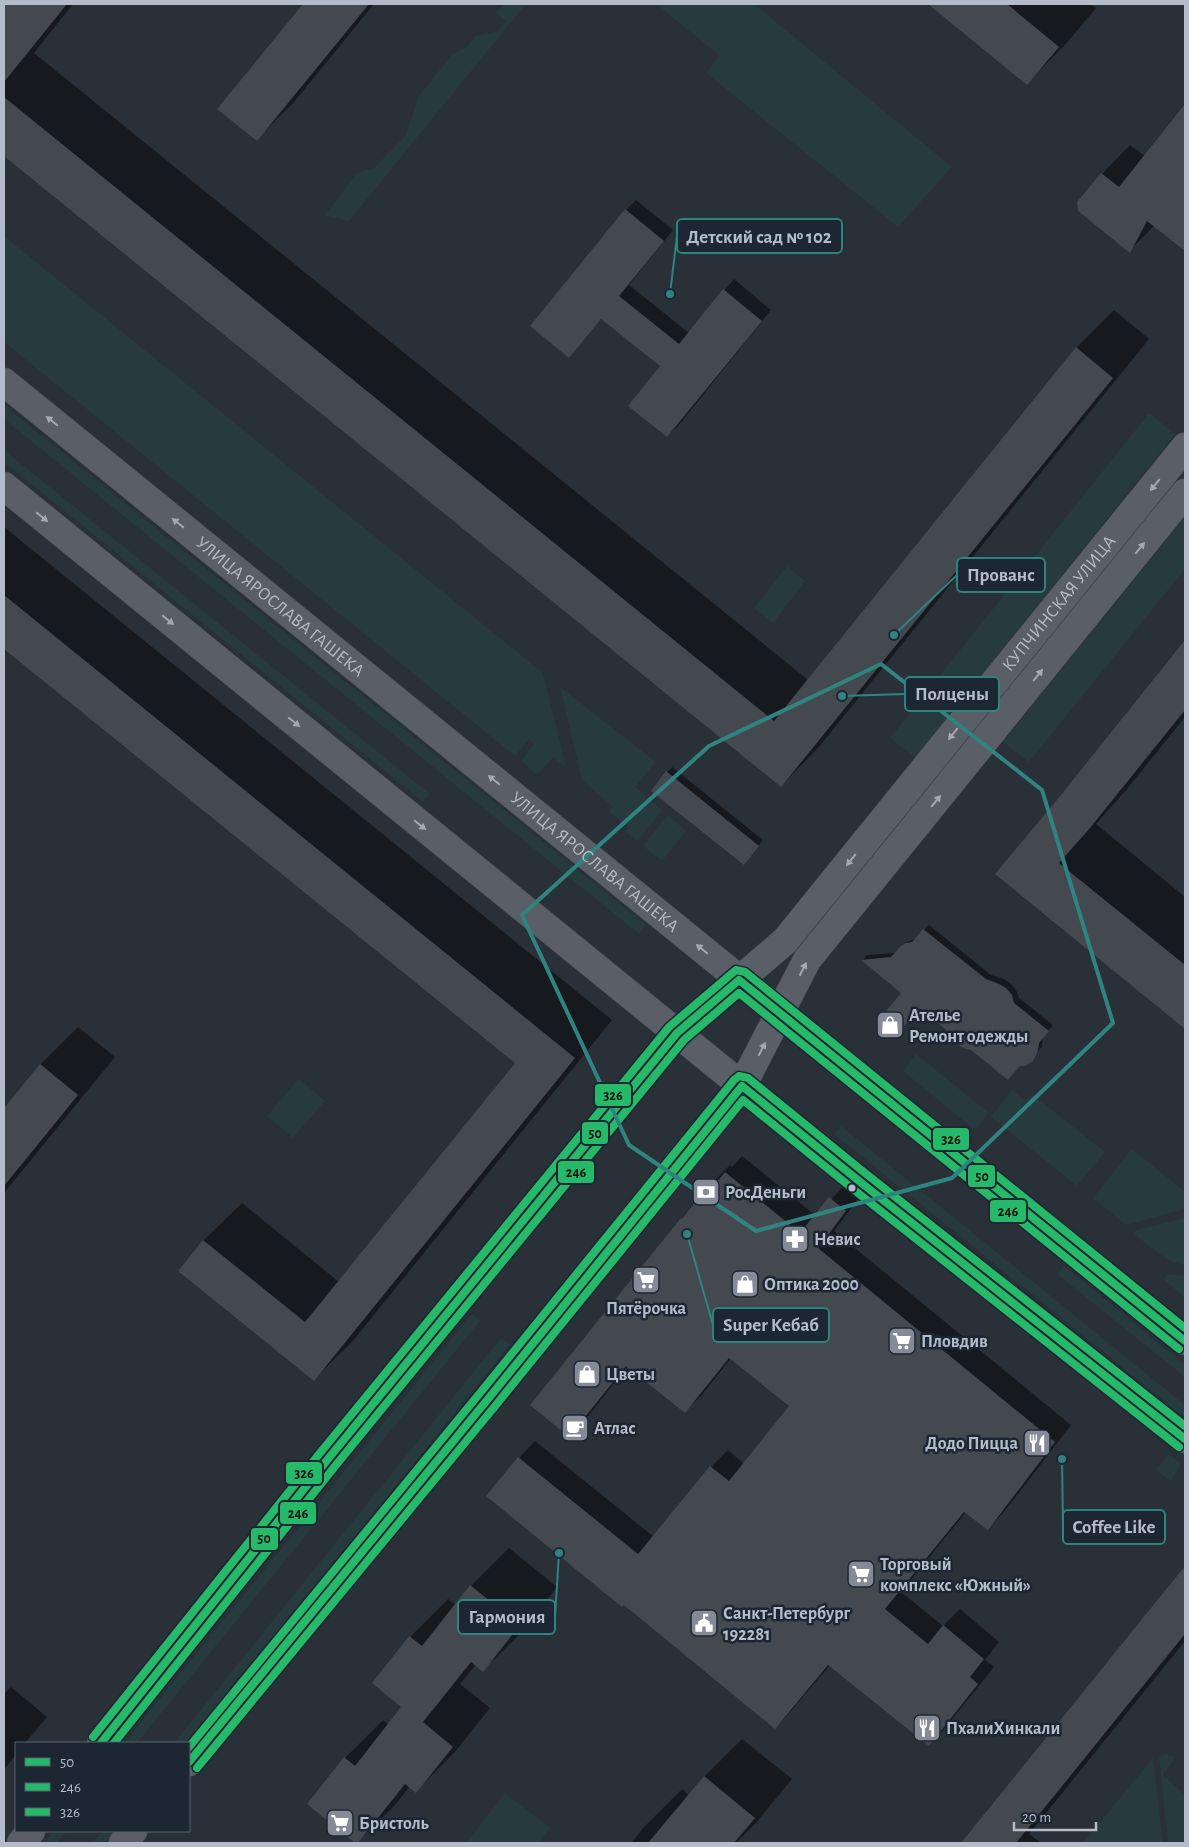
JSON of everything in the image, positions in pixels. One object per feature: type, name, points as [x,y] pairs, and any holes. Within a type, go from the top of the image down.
[{"type":"street","name":"УЛИЦА ЯРОСЛАВА ГАШЕКА","points":[[4,382],[1185,1341]]},
{"type":"street","name":"КУПЧИНСКАЯ УЛИЦА","points":[[103,1742],[328,1459],[677,1033],[785,941],[1185,447]]},
{"type":"street","points":[[4,486],[859,1181],[1185,1439]]},
{"type":"street","name":"КУПЧИНСКАЯ УЛИЦА","points":[[190,1761],[488,1399],[742,1086],[807,960],[1185,493]]},
{"type":"street","points":[[20,1843],[30,1832]]},
{"type":"street","points":[[123,1843],[132,1832]]},
{"type":"highlighted area","points":[[881,664],[1042,790],[1113,1023],[952,1178],[756,1231],[629,1145],[522,915],[709,746]]},
{"type":"green space","points":[[505,4],[526,4],[349,221],[325,215],[357,173],[374,168],[406,135],[419,96],[452,54],[466,48],[475,36],[498,31],[506,21],[496,13]]},
{"type":"green space","points":[[656,4],[754,4],[952,167],[898,227],[706,73],[719,55]]},
{"type":"green space","points":[[4,236],[543,673],[566,767],[553,758],[537,775],[521,761],[534,744],[529,739],[515,756],[4,342]]},
{"type":"green space","points":[[4,405],[646,925],[639,934],[4,419]]},
{"type":"green space","points":[[1149,413],[1175,434],[916,758],[890,738]]},
{"type":"green space","points":[[4,450],[430,794],[423,802],[4,462]]},
{"type":"green space","points":[[1185,517],[1185,569],[1029,762],[1003,742]]},
{"type":"green space","points":[[787,566],[805,581],[773,623],[754,608]]},
{"type":"green space","points":[[560,687],[656,762],[635,787],[662,810],[637,841],[625,831],[628,827],[609,812],[613,807],[582,780]]},
{"type":"green space","points":[[668,815],[686,831],[662,861],[643,846]]},
{"type":"green space","points":[[916,1054],[989,1113],[975,1130],[903,1071]]},
{"type":"green space","points":[[299,1079],[325,1101],[293,1138],[267,1116]]},
{"type":"green space","points":[[1012,1090],[1026,1101],[1032,1094],[1105,1152],[1077,1186],[991,1117]]},
{"type":"green space","points":[[841,1126],[1185,1405],[1185,1418],[834,1134]]},
{"type":"green space","points":[[1132,1149],[1185,1192],[1185,1209],[1126,1225],[1093,1198]]},
{"type":"green space","points":[[1185,1218],[1185,1265],[1164,1257],[1134,1234],[1136,1230]]},
{"type":"green space","points":[[1064,1266],[1185,1365],[1185,1377],[1057,1274]]},
{"type":"green space","points":[[1168,1274],[1185,1276],[1185,1298],[1163,1279]]},
{"type":"green space","points":[[472,1314],[480,1321],[138,1742],[125,1742]]},
{"type":"green space","points":[[501,1338],[510,1345],[188,1742],[175,1742]]},
{"type":"green space","points":[[1169,1454],[1180,1463],[1178,1471],[1171,1481],[1156,1470]]},
{"type":"green space","points":[[1166,1754],[1176,1757],[1163,1775],[1185,1795],[1185,1843],[1168,1843],[1159,1756]]},
{"type":"green space","points":[[1153,1758],[1163,1843],[1083,1843]]},
{"type":"green space","points":[[505,1793],[550,1828],[538,1843],[466,1843]]},
{"type":"green space","points":[[53,1832],[66,1832],[56,1843],[43,1843]]},
{"type":"green space","points":[[102,1832],[116,1832],[106,1843],[93,1843]]},
{"type":"building","points":[[4,4],[67,4],[4,82]]},
{"type":"building","points":[[303,4],[369,4],[257,141],[217,109]]},
{"type":"building","points":[[928,4],[1007,4],[1059,47],[1027,85]]},
{"type":"building","points":[[4,97],[774,721],[1076,347],[1113,378],[781,787],[4,156]]},
{"type":"building","points":[[1185,104],[1185,251],[1147,221],[1130,253],[1078,211],[1077,202],[1101,173],[1119,187]]},
{"type":"building","points":[[625,209],[664,241],[619,296],[679,344],[723,289],[762,321],[667,437],[628,406],[660,366],[601,319],[569,358],[530,326]]},
{"type":"building","points":[[4,595],[575,1058],[314,1381],[178,1271],[203,1240],[305,1322],[515,1063],[4,649]]},
{"type":"building","points":[[1185,640],[1185,710],[1090,828],[1059,863],[1185,965],[1185,1029],[995,874]]},
{"type":"building","points":[[666,771],[759,846],[744,865],[651,791]]},
{"type":"building","points":[[923,929],[986,979],[1006,988],[1012,995],[1014,1003],[1049,1031],[1039,1043],[1038,1051],[1033,1061],[1025,1066],[1020,1066],[1008,1080],[971,1050],[963,1048],[956,1043],[943,1027],[919,1008],[895,1037],[877,1022],[901,993],[861,960],[891,957],[901,946],[912,942]]},
{"type":"building","points":[[40,1064],[78,1095],[4,1186],[4,1108]]},
{"type":"building","points":[[725,1172],[800,1233],[829,1197],[846,1211],[818,1248],[1055,1442],[988,1530],[964,1512],[885,1609],[928,1644],[943,1625],[984,1659],[970,1677],[978,1684],[929,1746],[828,1665],[775,1729],[624,1605],[622,1607],[486,1496],[518,1457],[638,1554],[710,1466],[729,1481],[789,1406],[729,1358],[685,1413],[626,1366],[569,1437],[530,1405],[681,1218],[712,1181],[715,1184]]},
{"type":"building","points":[[1185,1566],[1185,1634],[1016,1843],[961,1843]]},
{"type":"building","points":[[470,1585],[520,1625],[483,1672],[471,1662],[423,1722],[453,1747],[416,1793],[405,1784],[358,1843],[355,1843],[307,1804],[344,1757],[355,1766],[401,1707],[372,1683],[409,1636],[422,1646]]},
{"type":"building","points":[[704,1776],[755,1818],[734,1843],[648,1843]]},
{"type":"transit line","name":"326","points":[[93,1737],[320,1453],[669,1027],[736,970],[745,972],[1185,1328]]},
{"type":"transit line","name":"50","points":[[102,1742],[328,1459],[677,1033],[739,980],[1185,1341]]},
{"type":"transit line","name":"246","points":[[115,1742],[336,1465],[684,1040],[739,993],[1179,1349]]},
{"type":"transit line","name":"326","points":[[190,1746],[739,1076],[748,1078],[1185,1426]]},
{"type":"transit line","name":"50","points":[[190,1761],[488,1399],[742,1086],[1185,1439]]},
{"type":"transit line","name":"246","points":[[197,1768],[496,1405],[743,1100],[1179,1447]]},
{"type":"place","name":"Детский сад № 102","points":[[670,294]]},
{"type":"place","name":"Прованс","points":[[894,635]]},
{"type":"place","name":"Полцены","points":[[842,696]]},
{"type":"place","name":"Ателье Ремонт одежды","points":[[890,1025]]},
{"type":"place","name":"РосДеньги","points":[[706,1192]]},
{"type":"place","name":"Super Кебаб","points":[[687,1234]]},
{"type":"place","name":"Невис","points":[[795,1239]]},
{"type":"place","name":"Пятёрочка","points":[[646,1280]]},
{"type":"place","name":"Оптика 2000","points":[[745,1284]]},
{"type":"place","name":"Пловдив","points":[[902,1341]]},
{"type":"place","name":"Цветы","points":[[587,1374]]},
{"type":"place","name":"Атлас","points":[[575,1428]]},
{"type":"place","name":"Додо Пицца","points":[[1037,1443]]},
{"type":"place","name":"Coffee Like","points":[[1062,1459]]},
{"type":"place","name":"Гармония","points":[[559,1553]]},
{"type":"place","name":"Торговый комплекс «Южный»","points":[[861,1574]]},
{"type":"place","name":"Санкт-Петербург 192281","points":[[704,1623]]},
{"type":"place","name":"ПхалиХинкали","points":[[927,1728]]},
{"type":"place","name":"Бристоль","points":[[340,1823]]}]
